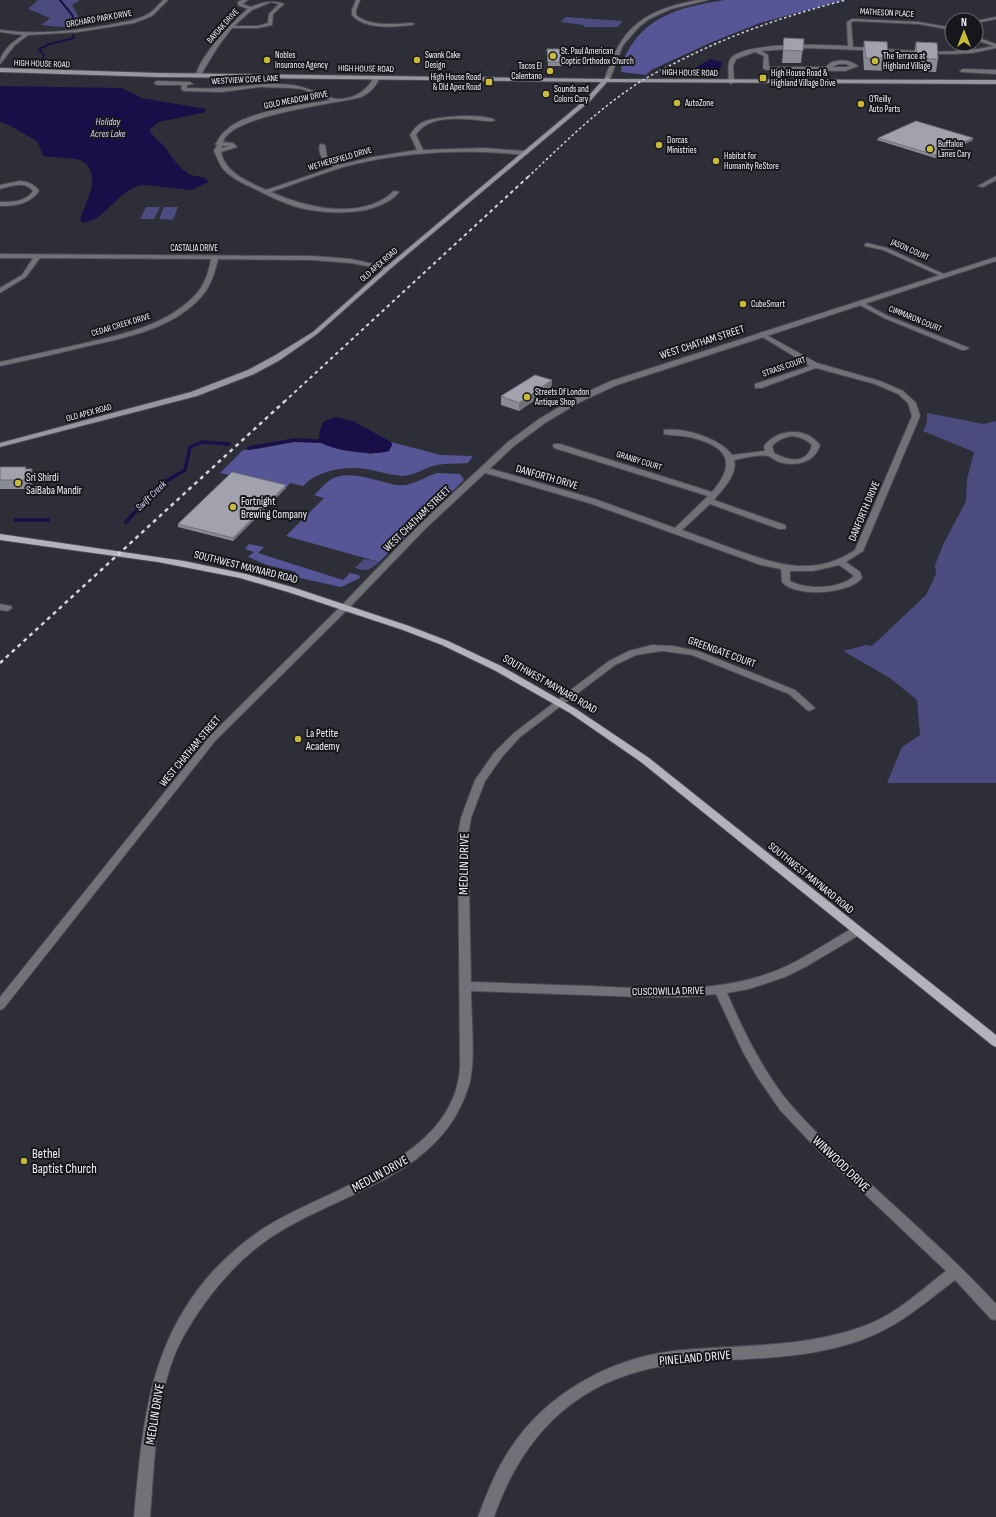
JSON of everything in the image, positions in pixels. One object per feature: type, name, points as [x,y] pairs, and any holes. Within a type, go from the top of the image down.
[{"type":"main road","name":"HIGH HOUSE ROAD","points":[[0,70],[198,75],[607,79],[731,82],[996,82]]},
{"type":"main road","name":"OLD APEX ROAD","points":[[0,446],[194,394],[251,372],[277,358],[315,333],[388,268],[588,100],[607,79]]},
{"type":"main road","name":"HIGH HOUSE ROAD","points":[[731,82],[754,85],[996,86]]},
{"type":"main road","name":"SOUTHWEST MAYNARD ROAD","points":[[0,537],[209,568],[265,582],[406,628],[445,643],[503,670],[560,701],[599,726],[645,760],[996,1042]]},
{"type":"street","name":"ORCHARD PARK DRIVE","points":[[0,31],[26,35],[70,33],[129,23],[151,15],[159,5],[166,0]]},
{"type":"street","points":[[246,0],[240,3],[240,5],[252,9]]},
{"type":"street","points":[[231,27],[250,28],[270,24],[271,14],[282,4],[270,0]]},
{"type":"street","name":"BAYOAK DRIVE","points":[[198,75],[214,47],[231,27],[252,9],[270,0]]},
{"type":"street","points":[[358,0],[354,16],[359,19],[378,24],[395,26],[412,24]]},
{"type":"street","name":"OLD APEX ROAD","points":[[607,79],[622,44],[629,33],[641,22],[666,10],[706,0]]},
{"type":"street","points":[[984,20],[996,18]]},
{"type":"street","name":"MATHESON PLACE","points":[[851,49],[849,22],[852,20],[919,23],[944,27]]},
{"type":"street","points":[[0,62],[12,44],[26,35]]},
{"type":"street","points":[[984,42],[996,47]]},
{"type":"street","points":[[731,82],[731,65],[733,59],[743,53],[755,50],[791,47],[949,53],[996,47]]},
{"type":"street","points":[[755,50],[766,55],[766,68],[829,68]]},
{"type":"street","points":[[962,71],[996,72]]},
{"type":"street","name":"GOLD MEADOW DRIVE","points":[[218,144],[224,134],[244,122],[274,113],[337,101],[366,93],[372,88],[377,77]]},
{"type":"street","name":"WESTVIEW COVE LANE","points":[[157,83],[186,84],[184,88],[186,89],[221,90],[259,85],[291,86],[303,88],[337,101]]},
{"type":"street","points":[[421,153],[413,135],[416,128],[424,123],[441,119],[462,117],[492,120]]},
{"type":"street","points":[[413,121],[424,123]]},
{"type":"street","points":[[218,151],[234,147],[231,144],[218,144],[218,151],[220,160],[230,171],[247,183],[302,206],[334,210],[370,206],[391,199],[396,192]]},
{"type":"street","points":[[322,145],[321,153],[323,157],[338,167]]},
{"type":"street","name":"WETHERSFIELD DRIVE","points":[[266,192],[338,167],[372,159],[421,153],[445,154],[485,150],[525,153]]},
{"type":"street","points":[[981,186],[996,178]]},
{"type":"street","points":[[0,187],[9,184],[24,184],[33,187],[36,191],[32,197],[21,202],[0,204]]},
{"type":"street","name":"JASON COURT","points":[[867,245],[885,249],[945,276]]},
{"type":"street","name":"CASTALIA DRIVE","points":[[0,256],[322,259],[351,261],[388,268]]},
{"type":"street","points":[[0,291],[24,276],[38,256]]},
{"type":"street","name":"CEDAR CREEK DRIVE","points":[[0,364],[125,335],[150,327],[168,318],[188,305],[199,295],[207,283],[215,258]]},
{"type":"street","name":"WEST CHATHAM STREET","points":[[0,1005],[204,747],[345,607],[422,527],[485,470],[511,444],[537,425],[579,399],[614,383],[761,334],[996,259]]},
{"type":"street","name":"CIMMARON COURT","points":[[860,303],[886,317],[965,348]]},
{"type":"street","name":"DANFORTH DRIVE","points":[[485,470],[592,501],[764,563],[785,568],[816,569],[842,563],[859,551],[916,416],[915,408],[910,400],[892,388],[816,366],[790,353],[761,334]]},
{"type":"street","name":"STRASS COURT","points":[[758,386],[816,366]]},
{"type":"street","points":[[667,432],[696,436],[705,440],[719,447],[729,458],[731,464],[730,470],[712,498],[676,531]]},
{"type":"street","points":[[729,458],[770,454],[779,460],[804,460],[814,453],[816,445],[813,440],[805,436],[786,434],[772,439],[768,446],[770,454]]},
{"type":"street","name":"GRANBY COURT","points":[[557,446],[712,498],[782,527]]},
{"type":"street","points":[[785,568],[786,582],[789,585],[812,589],[832,588],[848,585],[858,578],[857,574],[842,563]]},
{"type":"street","name":"GREENGATE COURT","points":[[560,701],[625,654],[648,648],[665,648],[695,653],[792,692],[810,708]]},
{"type":"street","name":"MEDLIN DRIVE","points":[[142,1517],[154,1406],[160,1379],[176,1338],[188,1315],[205,1292],[230,1263],[254,1242],[302,1213],[395,1168],[424,1146],[450,1116],[458,1101],[466,1073],[463,835],[466,818],[480,780],[498,755],[517,735],[560,701]]},
{"type":"street","name":"CUSCOWILLA DRIVE","points":[[465,986],[667,993],[720,989],[768,978],[791,969],[808,961],[857,931]]},
{"type":"street","name":"WINWOOD DRIVE","points":[[720,989],[738,1032],[769,1086],[783,1104],[834,1158],[956,1272],[996,1314]]},
{"type":"street","name":"PINELAND DRIVE","points":[[486,1517],[494,1492],[506,1469],[527,1437],[562,1402],[605,1377],[642,1364],[671,1358],[777,1351],[812,1347],[868,1332],[892,1319],[956,1272]]},
{"type":"shaded area","points":[[38,0],[80,0],[72,5],[83,25],[61,27],[41,25],[50,18],[28,9]]},
{"type":"shaded area","points":[[724,0],[843,0],[760,23],[712,42],[651,70],[646,75],[621,72],[623,61],[630,47],[641,33],[651,24],[673,12],[685,8]]},
{"type":"shaded area","points":[[566,17],[623,21],[618,27],[584,27],[584,25],[560,22]]},
{"type":"shaded area","points":[[146,207],[160,207],[154,219],[140,219]]},
{"type":"shaded area","points":[[164,207],[178,207],[173,220],[159,219]]},
{"type":"shaded area","points":[[927,413],[984,424],[996,421],[996,783],[887,783],[902,747],[920,735],[917,700],[890,678],[843,651],[866,645],[872,646],[926,595],[936,574],[935,565],[943,545],[966,501],[967,479],[974,452],[923,431],[927,422]]},
{"type":"shaded area","points":[[294,442],[321,443],[371,454],[392,445],[391,442],[441,455],[473,456],[468,463],[437,465],[407,476],[393,475],[358,468],[332,470],[316,476],[303,486],[290,483],[286,488],[220,473],[243,450],[251,450]]},
{"type":"shaded area","points":[[437,473],[460,474],[464,480],[379,562],[286,536],[324,498],[314,495],[330,480],[346,475],[363,477],[397,485],[408,485]]},
{"type":"shaded area","points":[[249,544],[264,547],[258,553],[343,580],[350,573],[359,575],[360,578],[341,587],[300,578],[294,575],[296,572],[267,565],[248,557],[254,552],[245,549]]},
{"type":"shaded area","points":[[364,559],[379,562],[368,570],[355,568]]},
{"type":"water","points":[[710,59],[722,62],[719,73],[688,72]]},
{"type":"water","name":"Holiday Acres Lake","points":[[0,86],[122,88],[142,98],[206,109],[205,112],[202,113],[159,122],[149,130],[185,171],[191,175],[205,178],[208,182],[191,190],[145,185],[136,187],[128,191],[100,216],[92,221],[83,223],[80,220],[92,185],[91,171],[87,165],[80,160],[43,156],[38,142],[9,125],[0,122]]},
{"type":"water","points":[[336,417],[353,421],[391,442],[392,445],[389,451],[374,453],[355,452],[321,443],[319,435],[324,421]]},
{"type":"building","points":[[784,38],[804,39],[803,51],[783,50]]},
{"type":"building","points":[[864,41],[887,42],[888,58],[866,58]]},
{"type":"building","points":[[916,42],[937,43],[938,59],[919,59],[917,57]]},
{"type":"building","points":[[547,49],[562,49],[563,62],[548,62]]},
{"type":"building","name":"Buffaloe Lanes Cary","points":[[916,121],[973,138],[935,155],[878,138]]},
{"type":"building","points":[[535,375],[552,380],[519,403],[501,396]]},
{"type":"building","points":[[0,467],[26,467],[25,469],[32,469],[27,480],[0,480]]},
{"type":"building","name":"Fortnight Brewing Company","points":[[232,472],[286,485],[233,538],[178,524]]},
{"type":"waterway","points":[[60,0],[73,16],[70,30]]},
{"type":"waterway","points":[[41,65],[44,55],[39,49],[50,44],[74,38],[73,35]]},
{"type":"waterway","name":"Swift Creek","points":[[249,448],[294,440],[320,441]]},
{"type":"waterway","name":"Swift Creek","points":[[126,522],[161,484],[185,470],[190,447],[202,442],[229,444]]},
{"type":"waterway","name":"Swift Creek","points":[[15,520],[48,520]]},
{"type":"railway","points":[[528,177],[591,119],[617,98],[649,77],[719,42],[803,12],[846,0]]},
{"type":"railway","points":[[284,402],[529,176]]},
{"type":"railway","points":[[0,663],[285,401]]},
{"type":"place","name":"St. Paul American Coptic Orthodox Church","points":[[553,56]]},
{"type":"place","name":"Nobles Insurance Agency","points":[[267,60]]},
{"type":"place","name":"Swank Cake Design","points":[[417,60]]},
{"type":"place","name":"The Terrace at Highland Village","points":[[875,61]]},
{"type":"place","name":"Tacos El Calentano","points":[[550,71]]},
{"type":"place","name":"High House Road & Highland Village Drive","points":[[763,78]]},
{"type":"place","name":"High House Road & Old Apex Road","points":[[489,82]]},
{"type":"place","name":"Sounds and Colors Cary","points":[[546,94]]},
{"type":"place","name":"AutoZone","points":[[677,103]]},
{"type":"place","name":"O'Reilly Auto Parts","points":[[861,104]]},
{"type":"place","name":"Dorcas Ministries","points":[[659,145]]},
{"type":"place","name":"Buffaloe Lanes Cary","points":[[930,149]]},
{"type":"place","name":"Habitat for Humanity ReStore","points":[[716,161]]},
{"type":"place","name":"CubeSmart","points":[[743,304]]},
{"type":"place","name":"Streets Of London Antique Shop","points":[[527,397]]},
{"type":"place","name":"Sri Shirdi SaiBaba Mandir","points":[[18,483]]},
{"type":"place","name":"Fortnight Brewing Company","points":[[233,507]]},
{"type":"place","name":"La Petite Academy","points":[[298,739]]},
{"type":"place","name":"Bethel Baptist Church","points":[[24,1161]]}]
